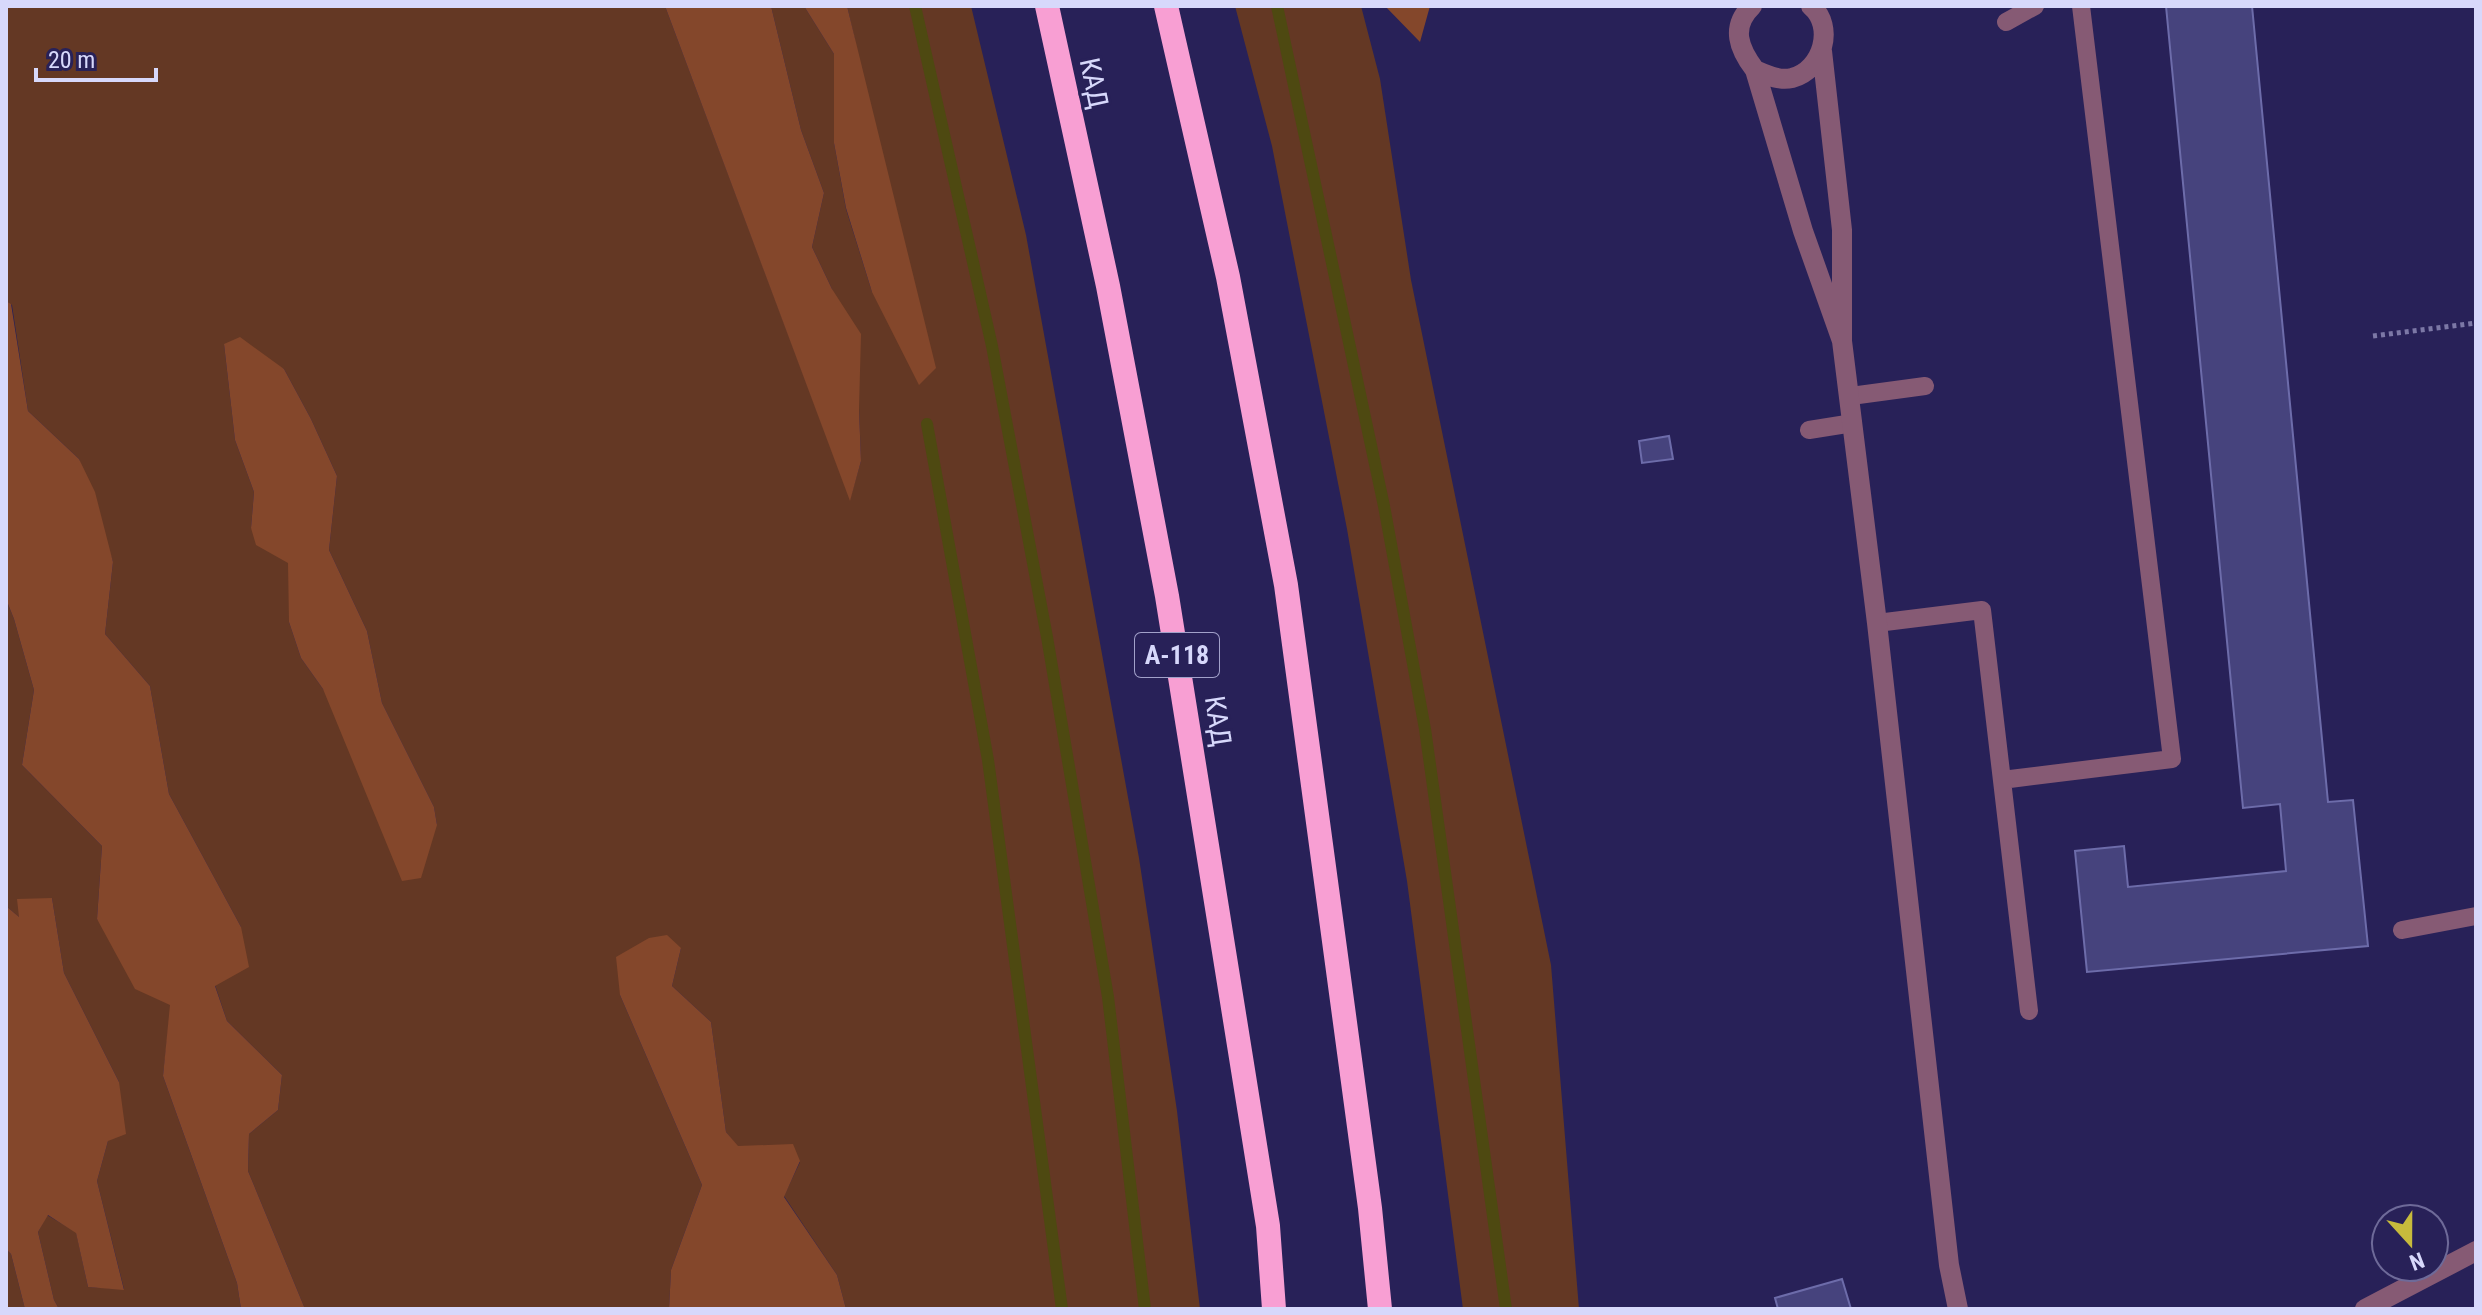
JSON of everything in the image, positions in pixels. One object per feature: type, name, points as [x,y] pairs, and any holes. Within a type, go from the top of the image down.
[{"type":"highway","name":"КАД","points":[[1047,6],[1108,286],[1167,596],[1268,1226],[1274,1309]]},
{"type":"highway","points":[[1166,6],[1228,277],[1286,585],[1370,1208],[1380,1309]]},
{"type":"street","points":[[1752,6],[1745,13],[1738,33],[1742,54],[1755,70],[1803,231],[1842,341]]},
{"type":"street","points":[[1818,8],[1824,30],[1822,51],[1842,230],[1842,341],[1851,396],[1949,1265],[1958,1309]]},
{"type":"street","points":[[1755,70],[1774,78],[1794,78],[1811,67],[1822,51]]},
{"type":"street","points":[[2365,1309],[2476,1251]]},
{"type":"lane","points":[[2006,22],[2035,6]]},
{"type":"lane","points":[[2002,780],[2172,759],[2081,6]]},
{"type":"lane","points":[[1851,396],[1925,386]]},
{"type":"lane","points":[[1809,430],[1853,423]]},
{"type":"lane","points":[[1877,623],[1982,610],[2029,1011]]},
{"type":"lane","points":[[2402,930],[2476,916]]},
{"type":"path","points":[[2373,336],[2476,323]]},
{"type":"shaded area","points":[[6,6],[665,6],[850,499],[861,461],[859,409],[832,289],[812,247],[824,193],[801,130],[771,6],[804,6],[834,54],[834,143],[846,209],[872,292],[855,40],[847,6],[971,6],[1026,235],[1139,858],[1177,1111],[1200,1309],[846,1309],[837,1275],[784,1196],[800,1162],[737,1146],[726,1132],[711,1022],[672,986],[681,948],[620,995],[702,1185],[671,1270],[669,1309],[305,1309],[248,1171],[249,1134],[278,1110],[282,1075],[227,1021],[215,985],[241,927],[169,794],[150,686],[105,634],[113,562],[79,459],[28,411],[12,305],[6,301]],"holes":[[[224,344],[284,369],[337,476],[329,550],[367,631],[382,703],[434,807],[437,825],[323,689],[301,658],[289,622],[289,563],[251,528],[254,492],[235,440]]]},
{"type":"shaded area","points":[[665,6],[771,6],[801,130],[824,193],[812,247],[832,289],[861,334],[861,461],[850,501]]},
{"type":"shaded area","points":[[804,6],[847,6],[936,368],[919,385],[872,292],[846,208],[834,143],[834,54]]},
{"type":"shaded area","points":[[1235,6],[1361,6],[1380,79],[1411,280],[1551,965],[1579,1309],[1463,1309],[1407,881],[1347,529],[1272,146]]},
{"type":"shaded area","points":[[1385,6],[1430,6],[1420,42]]},
{"type":"shaded area","points":[[6,301],[11,304],[28,411],[79,459],[95,492],[113,562],[105,634],[150,686],[169,794],[241,927],[249,967],[215,986],[227,1021],[282,1075],[278,1110],[249,1134],[248,1171],[305,1309],[241,1309],[237,1283],[163,1076],[170,1005],[135,989],[97,919],[102,846],[22,765],[34,690],[6,599]]},
{"type":"shaded area","points":[[240,337],[284,369],[337,476],[329,550],[367,631],[382,703],[434,807],[437,825],[421,878],[402,881],[323,689],[301,658],[289,622],[288,563],[256,545],[251,528],[254,492],[235,440],[224,344]]},
{"type":"shaded area","points":[[6,599],[34,690],[22,765],[102,846],[97,919],[171,1005],[163,1076],[237,1283],[241,1309],[59,1309],[54,1300],[38,1232],[47,1215],[76,1232],[88,1287],[124,1289],[97,1181],[119,1082],[64,973],[52,898],[20,918],[6,906]]},
{"type":"shaded area","points":[[52,898],[64,973],[119,1082],[126,1134],[108,1141],[97,1181],[124,1290],[88,1287],[76,1233],[48,1215],[38,1232],[54,1300],[59,1309],[25,1309],[11,1254],[6,1249],[6,906],[19,917],[17,899]]},
{"type":"shaded area","points":[[667,935],[681,948],[672,986],[711,1022],[726,1132],[738,1146],[793,1144],[800,1161],[784,1197],[837,1275],[846,1309],[669,1309],[671,1270],[702,1185],[620,995],[616,957],[649,938]]},
{"type":"shaded area","points":[[6,1249],[11,1254],[25,1309],[6,1309]]},
{"type":"building","points":[[2166,6],[2252,6],[2328,802],[2353,800],[2368,946],[2087,972],[2075,851],[2124,846],[2128,887],[2286,871],[2280,804],[2243,808]]},
{"type":"building","points":[[1669,436],[1673,459],[1642,463],[1639,441]]},
{"type":"building","points":[[1842,1279],[1851,1309],[1778,1309],[1775,1298]]},
{"type":"waterway","points":[[915,6],[992,346],[1047,637],[1108,997],[1145,1309]]},
{"type":"waterway","points":[[1277,6],[1384,506],[1425,729],[1506,1309]]},
{"type":"waterway","points":[[927,424],[988,760],[1062,1309]]}]
